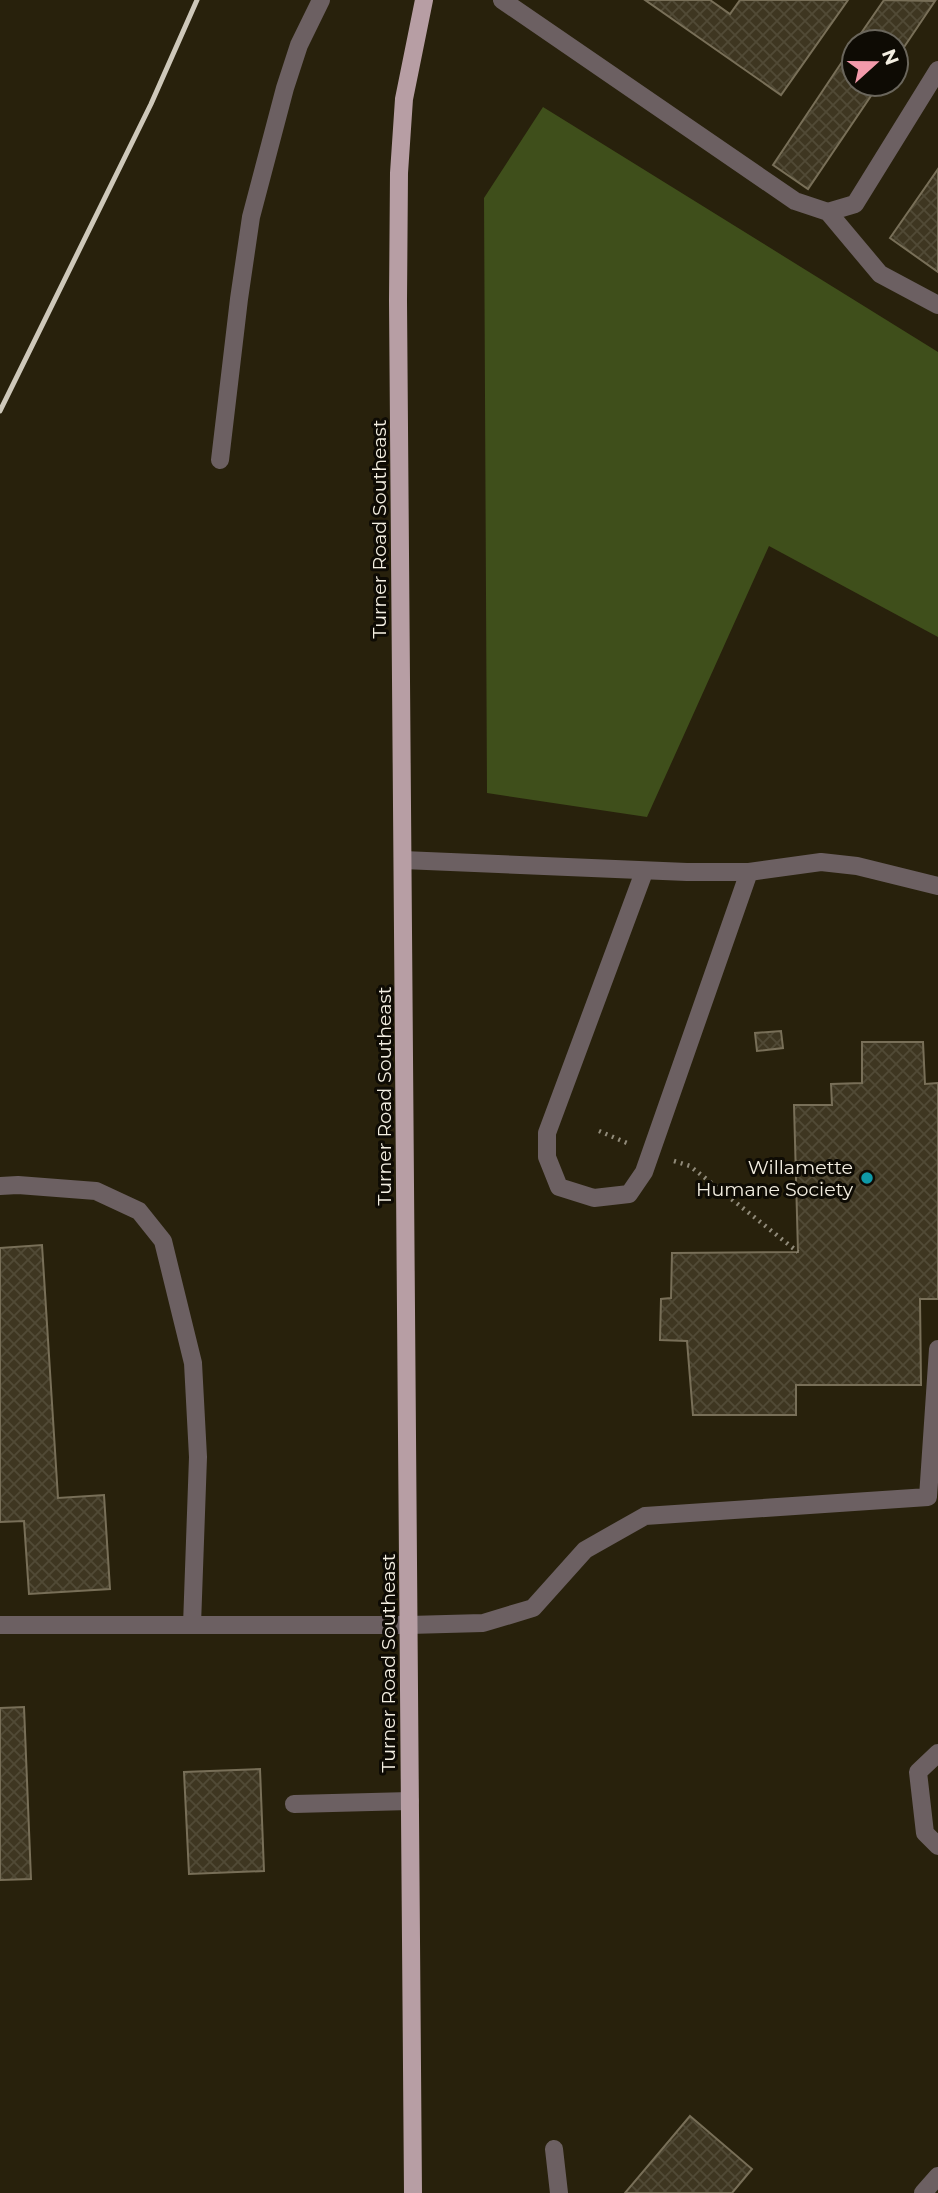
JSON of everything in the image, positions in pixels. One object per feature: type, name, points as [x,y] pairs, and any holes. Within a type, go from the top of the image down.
[{"type":"main road","name":"Turner Road Southeast","points":[[413,2193],[398,314],[399,173],[404,99],[424,0]]},
{"type":"street","points":[[220,460],[251,217],[285,88],[299,45],[321,0]]},
{"type":"street","points":[[502,0],[795,201],[828,212],[880,274],[938,305]]},
{"type":"street","points":[[828,212],[855,204],[938,70]]},
{"type":"street","points":[[403,860],[643,872],[749,872],[821,862],[857,866],[938,886]]},
{"type":"street","points":[[643,872],[547,1133],[547,1157],[559,1187],[594,1198],[629,1194],[644,1171],[749,872]]},
{"type":"street","points":[[0,1186],[96,1191],[139,1211],[163,1241],[193,1363],[198,1457],[192,1625]]},
{"type":"street","points":[[0,1625],[483,1623],[533,1608],[585,1550],[645,1516],[928,1497],[938,1349]]},
{"type":"street","points":[[938,1753],[918,1772],[925,1833],[938,1846]]},
{"type":"street","points":[[294,1804],[410,1801]]},
{"type":"street","points":[[554,2149],[559,2193]]},
{"type":"street","points":[[923,2193],[938,2176]]},
{"type":"path","points":[[599,1131],[690,1166],[798,1252]]},
{"type":"green space","points":[[543,107],[938,352],[938,637],[769,546],[647,817],[487,793],[484,198]]},
{"type":"building","points":[[645,0],[710,0],[730,14],[740,0],[848,0],[781,95]]},
{"type":"building","points":[[884,0],[935,1],[910,38],[910,28],[865,28]]},
{"type":"building","points":[[840,65],[840,98],[870,98],[808,189],[773,165]]},
{"type":"building","points":[[938,169],[938,272],[890,238]]},
{"type":"building","points":[[781,1031],[783,1048],[757,1051],[755,1033]]},
{"type":"building","name":"Willamette Humane Society","points":[[862,1042],[923,1042],[925,1084],[938,1083],[938,1299],[920,1299],[921,1385],[796,1385],[796,1415],[693,1415],[687,1341],[660,1340],[661,1299],[671,1298],[672,1253],[798,1252],[794,1105],[832,1105],[831,1084],[862,1083]]},
{"type":"building","points":[[42,1245],[58,1498],[104,1495],[110,1589],[29,1594],[24,1521],[0,1522],[0,1248]]},
{"type":"building","points":[[24,1707],[31,1879],[0,1880],[0,1708]]},
{"type":"building","points":[[260,1769],[264,1871],[189,1874],[184,1772]]},
{"type":"building","points":[[690,2116],[752,2169],[732,2193],[625,2193]]},
{"type":"railway","points":[[0,411],[151,104],[197,0]]},
{"type":"place","name":"Willamette Humane Society","points":[[867,1178]]}]
